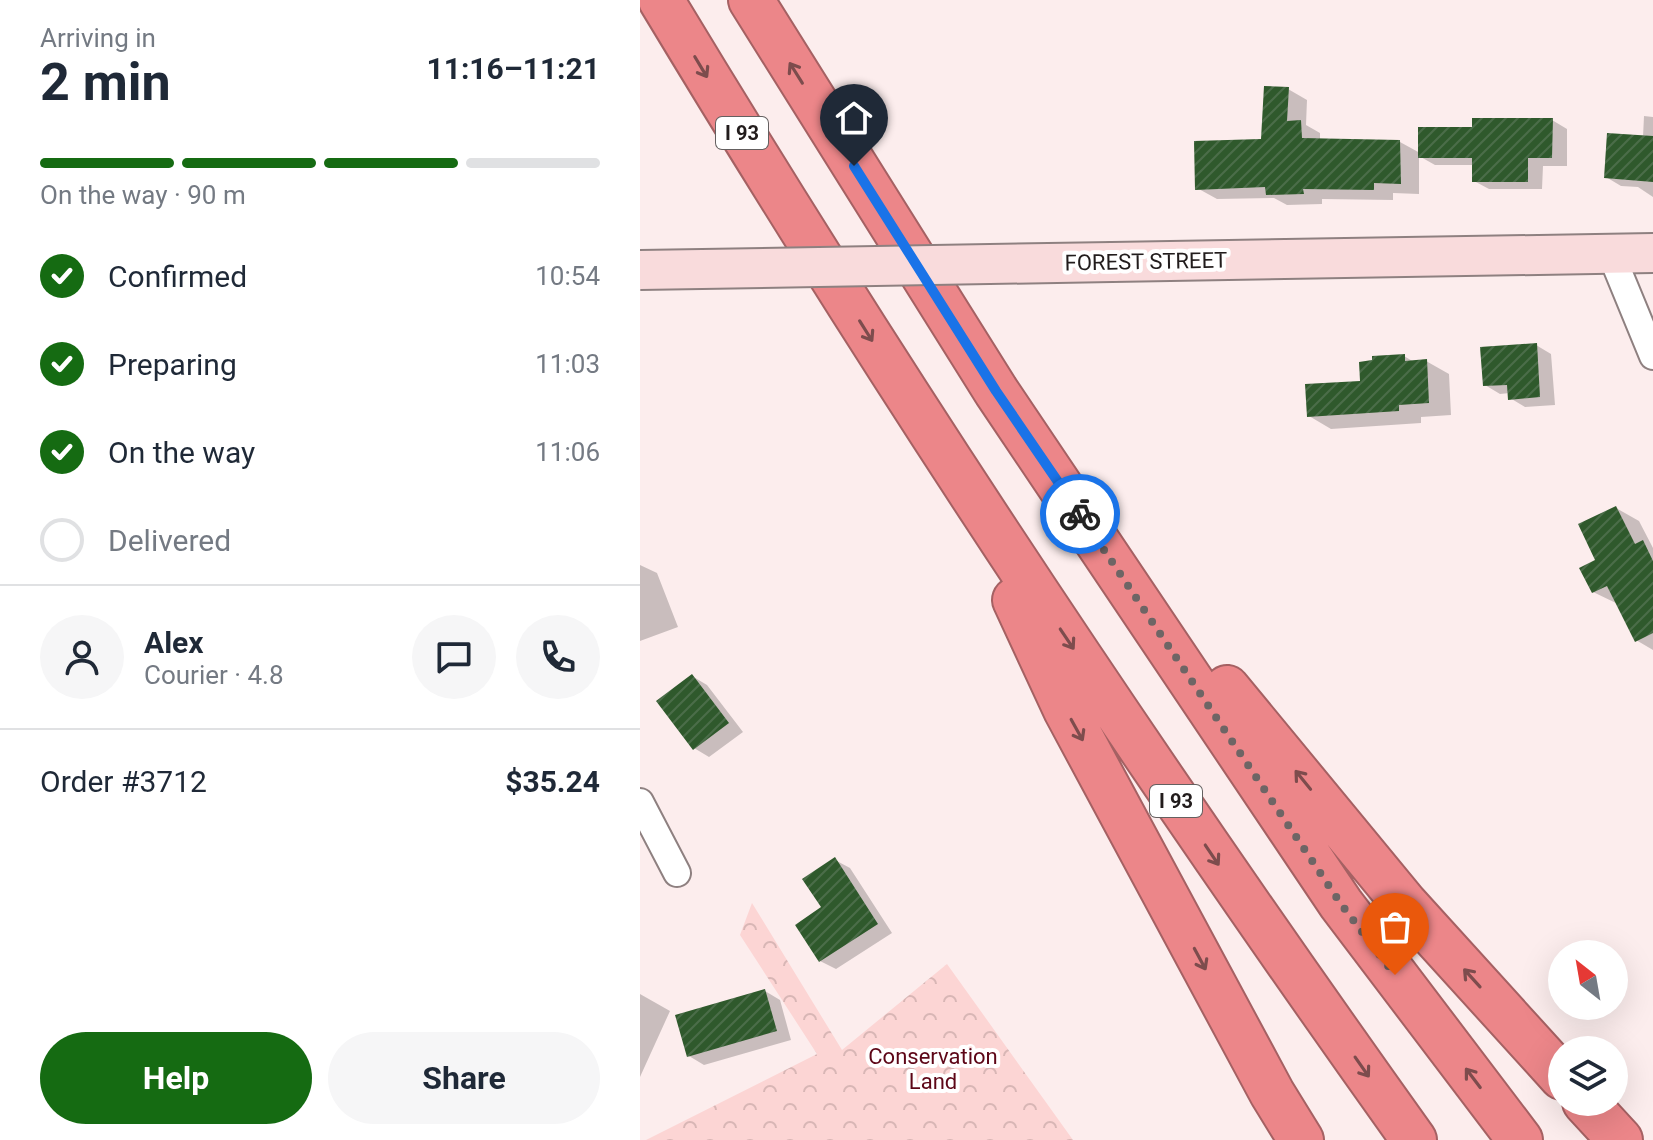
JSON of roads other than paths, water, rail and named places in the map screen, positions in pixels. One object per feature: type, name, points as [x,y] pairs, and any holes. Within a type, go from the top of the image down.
[{"type":"highway","name":"I 93","points":[[661,0],[757,159],[947,457],[1241,897],[1414,1140]]},
{"type":"highway","points":[[751,0],[996,391],[1341,904],[1520,1140]]},
{"type":"highway","points":[[947,457],[1066,710],[1272,1093],[1301,1140]]},
{"type":"highway","points":[[1062,488],[1405,904],[1548,1062]]},
{"type":"highway","points":[[1598,1116],[1620,1140]]},
{"type":"street","name":"FOREST STREET","points":[[640,270],[1653,253]]},
{"type":"street","points":[[1611,254],[1653,356]]},
{"type":"street","points":[[640,802],[677,873]]},
{"type":"park label","name":"Conservation Land","points":[[933,1068]]}]
